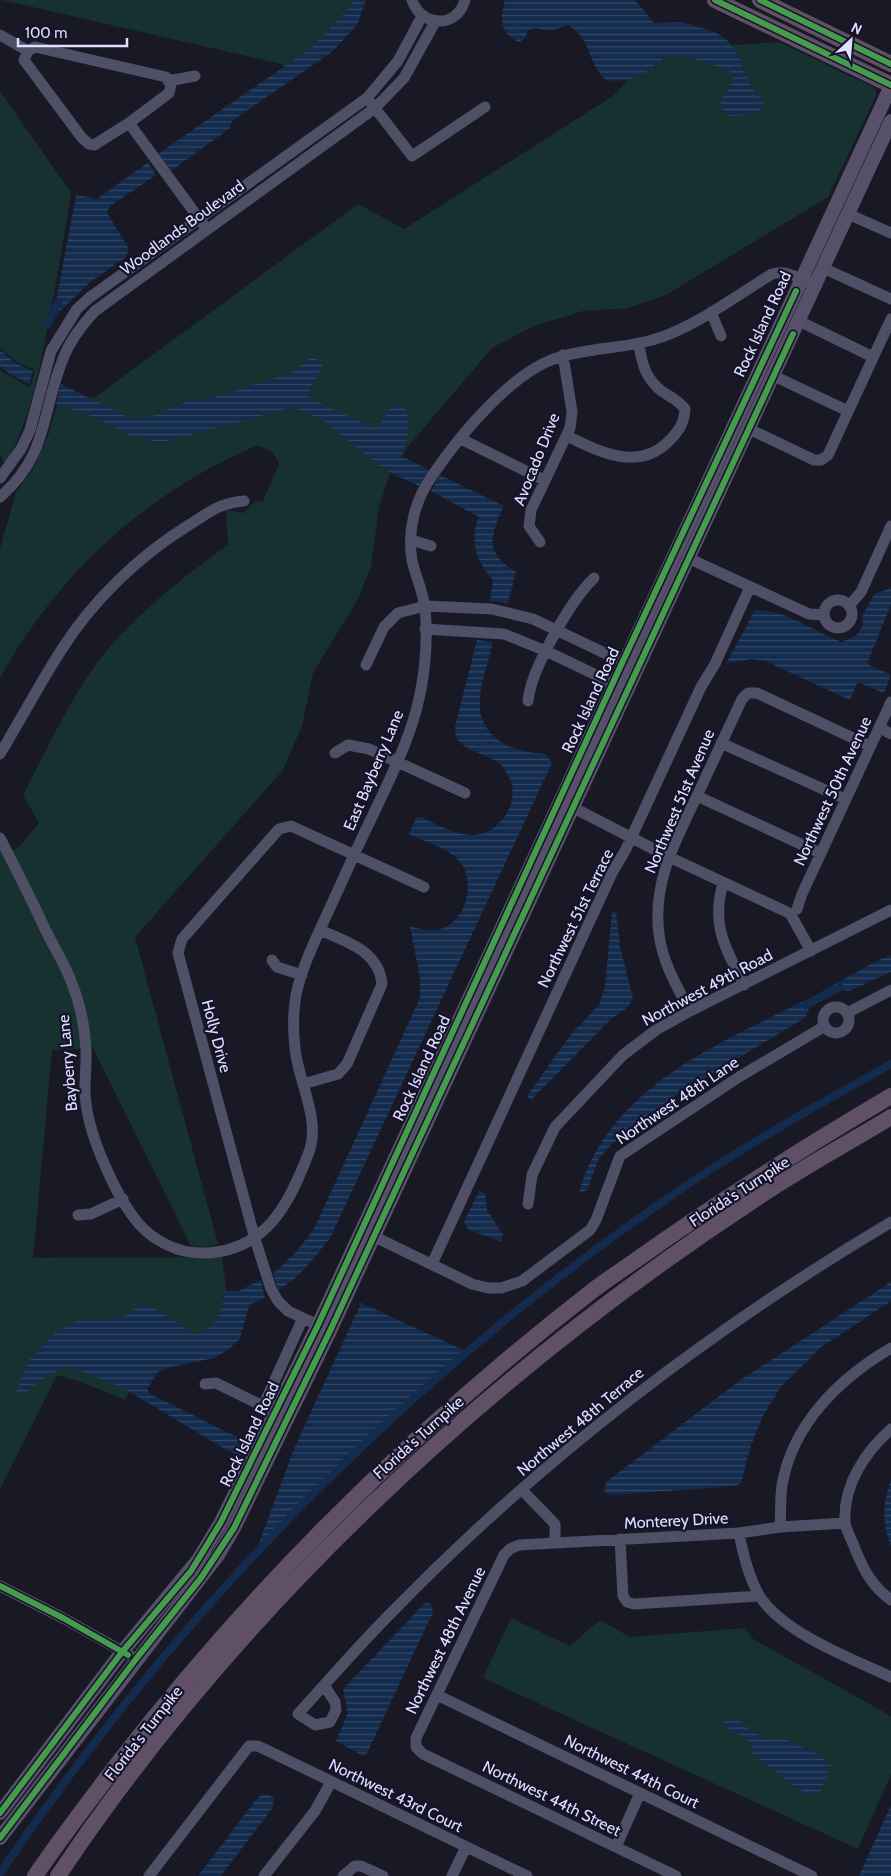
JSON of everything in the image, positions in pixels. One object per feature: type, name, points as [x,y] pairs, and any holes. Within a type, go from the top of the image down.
[{"type":"highway","points":[[715,0],[891,86]]},
{"type":"highway","points":[[760,0],[891,64]]},
{"type":"highway","name":"Florida's Turnpike","points":[[35,1876],[56,1844],[162,1707],[253,1601],[370,1481],[473,1388],[598,1287],[740,1188],[891,1096]]},
{"type":"highway","name":"Florida's Turnpike","points":[[58,1876],[168,1726],[267,1612],[391,1486],[487,1399],[614,1298],[755,1199],[891,1117]]},
{"type":"main road","name":"Rock Island Road","points":[[0,1813],[122,1652],[204,1564],[234,1528],[561,797],[891,86]]},
{"type":"main road","name":"Rock Island Road","points":[[324,1328],[374,1236],[891,121]]},
{"type":"main road","name":"Rock Island Road","points":[[0,1838],[136,1659],[204,1564]]},
{"type":"street","points":[[412,0],[422,16],[435,22],[452,19],[458,14],[465,0]]},
{"type":"street","name":"Woodlands Boulevard","points":[[0,478],[21,449],[30,430],[51,351],[77,310],[89,298],[198,218],[367,98],[398,61],[422,16]]},
{"type":"street","name":"Woodlands Boulevard","points":[[0,497],[13,486],[35,451],[42,435],[62,359],[81,327],[94,310],[375,108],[404,78],[435,22]]},
{"type":"street","points":[[0,35],[28,51]]},
{"type":"street","points":[[35,47],[166,77],[168,81],[169,93],[129,123],[94,145],[89,144],[82,138],[24,60],[28,51],[35,47]]},
{"type":"street","points":[[168,81],[195,76]]},
{"type":"street","points":[[367,98],[412,156],[485,107]]},
{"type":"street","points":[[129,123],[207,229]]},
{"type":"street","points":[[848,214],[891,233]]},
{"type":"street","points":[[824,268],[891,299]]},
{"type":"street","name":"East Bayberry Lane","points":[[255,1239],[282,1208],[310,1148],[313,1129],[295,1049],[294,1015],[302,974],[320,930],[410,734],[419,701],[424,674],[425,606],[412,562],[411,540],[413,519],[423,490],[461,440],[507,387],[528,371],[563,356],[639,345],[673,332],[711,312],[772,274],[780,272],[802,279],[815,286]]},
{"type":"street","points":[[711,312],[721,336]]},
{"type":"street","points":[[749,429],[814,460],[821,460],[828,455],[891,319]]},
{"type":"street","points":[[799,321],[873,357]]},
{"type":"street","points":[[566,436],[602,453],[624,458],[652,453],[664,446],[679,432],[684,421],[685,409],[678,400],[653,384],[643,366],[639,345]]},
{"type":"street","name":"Avocado Drive","points":[[540,542],[529,526],[531,510],[566,436],[572,412],[563,356]]},
{"type":"street","points":[[774,376],[848,411]]},
{"type":"street","points":[[461,440],[544,480]]},
{"type":"street","points":[[0,754],[62,648],[86,616],[115,584],[145,556],[178,531],[226,502],[244,501]]},
{"type":"street","points":[[849,606],[861,592],[891,526]]},
{"type":"street","points":[[411,540],[431,546]]},
{"type":"street","points":[[688,558],[809,614],[824,615]]},
{"type":"street","points":[[528,701],[529,686],[556,629],[583,588],[594,578]]},
{"type":"street","name":"Northwest 51st Terrace","points":[[432,1264],[700,687],[715,664],[750,587]]},
{"type":"street","points":[[843,601],[849,606],[851,619],[841,628],[828,624],[824,615],[825,607],[831,602],[843,601]]},
{"type":"street","points":[[366,665],[384,627],[398,613],[425,606],[499,611],[533,619],[636,668]]},
{"type":"street","points":[[425,629],[504,634],[546,651],[626,690]]},
{"type":"street","name":"Northwest 51st Avenue","points":[[690,1011],[667,963],[659,935],[657,913],[660,886],[669,857],[742,699],[748,693],[757,693],[870,746]]},
{"type":"street","name":"Northwest 50th Avenue","points":[[793,912],[891,702]]},
{"type":"street","points":[[879,727],[891,734]]},
{"type":"street","points":[[722,743],[846,800]]},
{"type":"street","points":[[335,753],[348,745],[369,749],[465,793]]},
{"type":"street","points":[[697,796],[820,854]]},
{"type":"street","points":[[561,797],[572,807],[669,857],[722,883],[793,912],[811,950]]},
{"type":"street","name":"Holly Drive","points":[[324,1328],[288,1311],[278,1302],[271,1289],[255,1239],[178,953],[182,939],[279,829],[292,826],[424,887]]},
{"type":"street","name":"Bayberry Lane","points":[[0,838],[71,980],[83,1020],[86,1052],[85,1099],[90,1128],[123,1198],[138,1223],[155,1238],[173,1248],[195,1254],[216,1252],[255,1239]]},
{"type":"street","points":[[722,883],[717,904],[718,927],[723,943],[744,985]]},
{"type":"street","name":"Northwest 49th Road","points":[[528,1204],[532,1175],[555,1127],[623,1055],[656,1030],[690,1011],[891,910]]},
{"type":"street","points":[[303,1084],[338,1074],[347,1064],[382,984],[381,972],[374,959],[363,950],[320,930]]},
{"type":"street","points":[[272,960],[277,967],[302,974]]},
{"type":"street","points":[[850,1012],[891,990]]},
{"type":"street","points":[[831,1008],[840,1008],[850,1012],[849,1021],[842,1031],[835,1033],[825,1026],[824,1014],[831,1008]]},
{"type":"street","name":"Northwest 48th Lane","points":[[374,1236],[482,1287],[501,1288],[522,1281],[590,1230],[596,1220],[620,1156],[739,1077],[825,1026]]},
{"type":"street","points":[[78,1215],[91,1214],[123,1198]]},
{"type":"street","name":"Northwest 48th Terrace","points":[[324,1685],[393,1611],[477,1529],[573,1445],[660,1376],[758,1308],[891,1222]]},
{"type":"street","points":[[205,1384],[216,1382],[263,1406],[303,1318]]},
{"type":"street","points":[[780,1527],[782,1485],[792,1455],[807,1423],[830,1394],[865,1363],[891,1348]]},
{"type":"street","points":[[891,1429],[872,1446],[854,1475],[848,1494],[845,1523],[862,1566],[877,1590],[891,1600]]},
{"type":"street","points":[[522,1490],[555,1524],[555,1543]]},
{"type":"street","name":"Monterey Drive","points":[[510,1549],[519,1545],[739,1533],[780,1527],[845,1523]]},
{"type":"street","points":[[739,1533],[746,1566],[759,1596],[776,1613],[800,1632],[891,1677]]},
{"type":"street","points":[[620,1539],[624,1596],[627,1602],[634,1604],[759,1596]]},
{"type":"street","name":"Northwest 48th Avenue","points":[[416,1747],[416,1738],[504,1555],[510,1549]]},
{"type":"street","points":[[0,1586],[63,1618],[136,1659]]},
{"type":"street","name":"Northwest 44th Court","points":[[437,1695],[812,1876]]},
{"type":"street","name":"Northwest 43rd Court","points":[[149,1876],[249,1746],[258,1746],[524,1875]]},
{"type":"street","name":"Northwest 44th Street","points":[[416,1747],[423,1754],[676,1876]]},
{"type":"street","points":[[264,1876],[315,1811],[331,1782]]},
{"type":"street","points":[[616,1847],[640,1792]]},
{"type":"street","points":[[452,1876],[466,1847]]},
{"type":"street","points":[[343,1876],[355,1866],[362,1866],[383,1876]]},
{"type":"green space","points":[[2,0],[360,0],[358,8],[287,70],[281,64]]},
{"type":"green space","points":[[779,42],[873,87],[876,91],[876,96],[828,197],[666,295],[628,308],[583,311],[534,326],[492,348],[411,443],[389,476],[379,507],[371,566],[358,599],[313,673],[302,726],[283,770],[135,937],[218,1244],[206,1247],[191,1246],[93,1048],[52,1050],[33,1258],[222,1257],[231,1324],[139,1374],[125,1400],[81,1382],[57,1375],[0,1489],[0,844],[6,855],[19,847],[39,823],[23,795],[64,715],[101,657],[128,627],[155,602],[183,578],[228,545],[226,510],[243,513],[254,502],[263,501],[279,464],[270,451],[256,446],[216,465],[178,487],[142,512],[77,571],[49,604],[23,640],[0,678],[0,549],[16,492],[33,469],[49,433],[60,394],[94,398],[358,204],[404,229],[613,96],[659,46],[708,47]]},
{"type":"green space","points":[[0,91],[71,193],[52,304],[34,389],[20,435],[5,464],[0,455],[0,370],[30,388],[35,370],[17,362],[0,348]]},
{"type":"green space","points":[[511,1618],[570,1646],[600,1620],[630,1637],[745,1628],[753,1639],[891,1716],[891,1774],[858,1849],[483,1678]]},
{"type":"water","points":[[354,0],[366,0],[357,25],[333,51],[232,121],[230,128],[171,171],[158,154],[311,48],[349,9]]},
{"type":"water","points":[[505,0],[635,0],[654,23],[682,22],[715,32],[726,39],[738,54],[751,87],[763,101],[764,107],[756,114],[730,116],[721,108],[720,101],[731,85],[734,73],[703,61],[669,54],[647,71],[633,78],[616,81],[606,80],[595,66],[582,37],[568,25],[550,31],[535,28],[528,30],[525,38],[519,42],[512,38],[504,30],[502,13]]},
{"type":"water","points":[[148,162],[156,175],[110,206],[107,213],[129,249],[126,257],[89,283],[53,318],[76,195],[97,199]]},
{"type":"water","points":[[0,350],[17,364],[33,371],[29,384],[10,374],[0,366]]},
{"type":"water","points":[[312,357],[322,362],[322,368],[307,395],[349,417],[376,428],[395,404],[404,406],[409,424],[406,443],[401,456],[429,470],[419,486],[379,465],[321,419],[293,407],[166,441],[153,441],[127,434],[94,417],[56,404],[61,384],[131,419],[145,419],[188,401],[216,397],[291,373]]},
{"type":"water","points":[[440,475],[504,506],[495,526],[493,543],[494,551],[499,558],[516,572],[508,603],[490,601],[493,580],[483,566],[474,543],[474,535],[479,517],[431,491]]},
{"type":"water","points":[[891,588],[891,604],[867,664],[891,675],[884,693],[860,683],[857,684],[850,700],[765,661],[751,659],[726,664],[755,610],[768,611],[790,618],[842,642],[857,635],[863,625],[862,617],[874,594]]},
{"type":"water","points":[[477,640],[493,642],[483,677],[480,699],[484,724],[500,741],[521,750],[546,754],[552,763],[330,1238],[300,1273],[278,1290],[273,1274],[295,1253],[314,1229],[420,998],[420,977],[410,926],[428,930],[440,929],[455,920],[465,904],[468,885],[464,868],[447,851],[409,834],[416,818],[421,817],[454,832],[475,835],[486,832],[495,826],[507,814],[511,805],[512,786],[508,774],[501,765],[462,745],[456,735],[455,727]]},
{"type":"water","points":[[612,912],[616,912],[620,947],[633,998],[628,1007],[611,1019],[531,1100],[527,1096],[572,1033],[599,1005],[605,987]]},
{"type":"water","points":[[891,955],[891,972],[849,991],[841,990],[834,994],[831,989],[814,998],[815,1003],[810,1006],[805,1018],[673,1097],[613,1143],[599,1158],[587,1190],[579,1193],[594,1156],[615,1124],[641,1096],[705,1052]]},
{"type":"water","points":[[479,1191],[485,1193],[487,1210],[503,1235],[500,1241],[469,1230],[464,1222]]},
{"type":"water","points":[[261,1280],[265,1298],[249,1305],[240,1339],[228,1350],[214,1358],[167,1368],[158,1372],[147,1389],[150,1394],[249,1443],[241,1456],[225,1449],[123,1388],[67,1366],[38,1381],[24,1394],[16,1391],[28,1362],[55,1333],[79,1320],[122,1318],[142,1304],[150,1306],[183,1327],[198,1334],[211,1326],[218,1317],[225,1291],[238,1291]]},
{"type":"water","points":[[891,1282],[891,1301],[820,1348],[780,1388],[763,1416],[751,1445],[741,1483],[735,1486],[612,1495],[606,1493],[604,1490],[606,1482],[742,1379]]},
{"type":"water","points":[[361,1303],[468,1352],[370,1438],[256,1551],[294,1449]]},
{"type":"water","points":[[891,1481],[891,1546],[884,1514]]},
{"type":"water","points":[[426,1602],[431,1604],[433,1612],[367,1753],[363,1756],[336,1741],[348,1713],[343,1689]]},
{"type":"water","points":[[726,1719],[738,1720],[762,1738],[787,1740],[818,1754],[831,1765],[821,1791],[811,1796],[806,1794],[753,1755],[750,1743],[723,1723]]},
{"type":"water","points":[[268,1794],[274,1798],[273,1807],[221,1876],[198,1876],[255,1801],[260,1796]]},
{"type":"water","points":[[891,1805],[891,1876],[859,1876]]},
{"type":"waterway","points":[[48,324],[58,303]]},
{"type":"waterway","points":[[806,1005],[840,987]]},
{"type":"waterway","points":[[0,1873],[72,1773],[148,1676],[229,1582],[315,1493],[404,1407],[498,1326],[595,1250],[696,1179],[792,1120],[891,1064]]},
{"type":"cycle path","points":[[715,0],[891,85]]},
{"type":"cycle path","points":[[760,0],[891,64]]},
{"type":"cycle path","points":[[0,1813],[122,1652],[191,1571],[221,1522],[318,1325],[623,661],[796,291]]},
{"type":"cycle path","points":[[0,1838],[136,1659],[201,1578],[234,1528],[330,1331],[793,334]]},
{"type":"cycle path","points":[[0,1586],[63,1618],[128,1655]]}]
